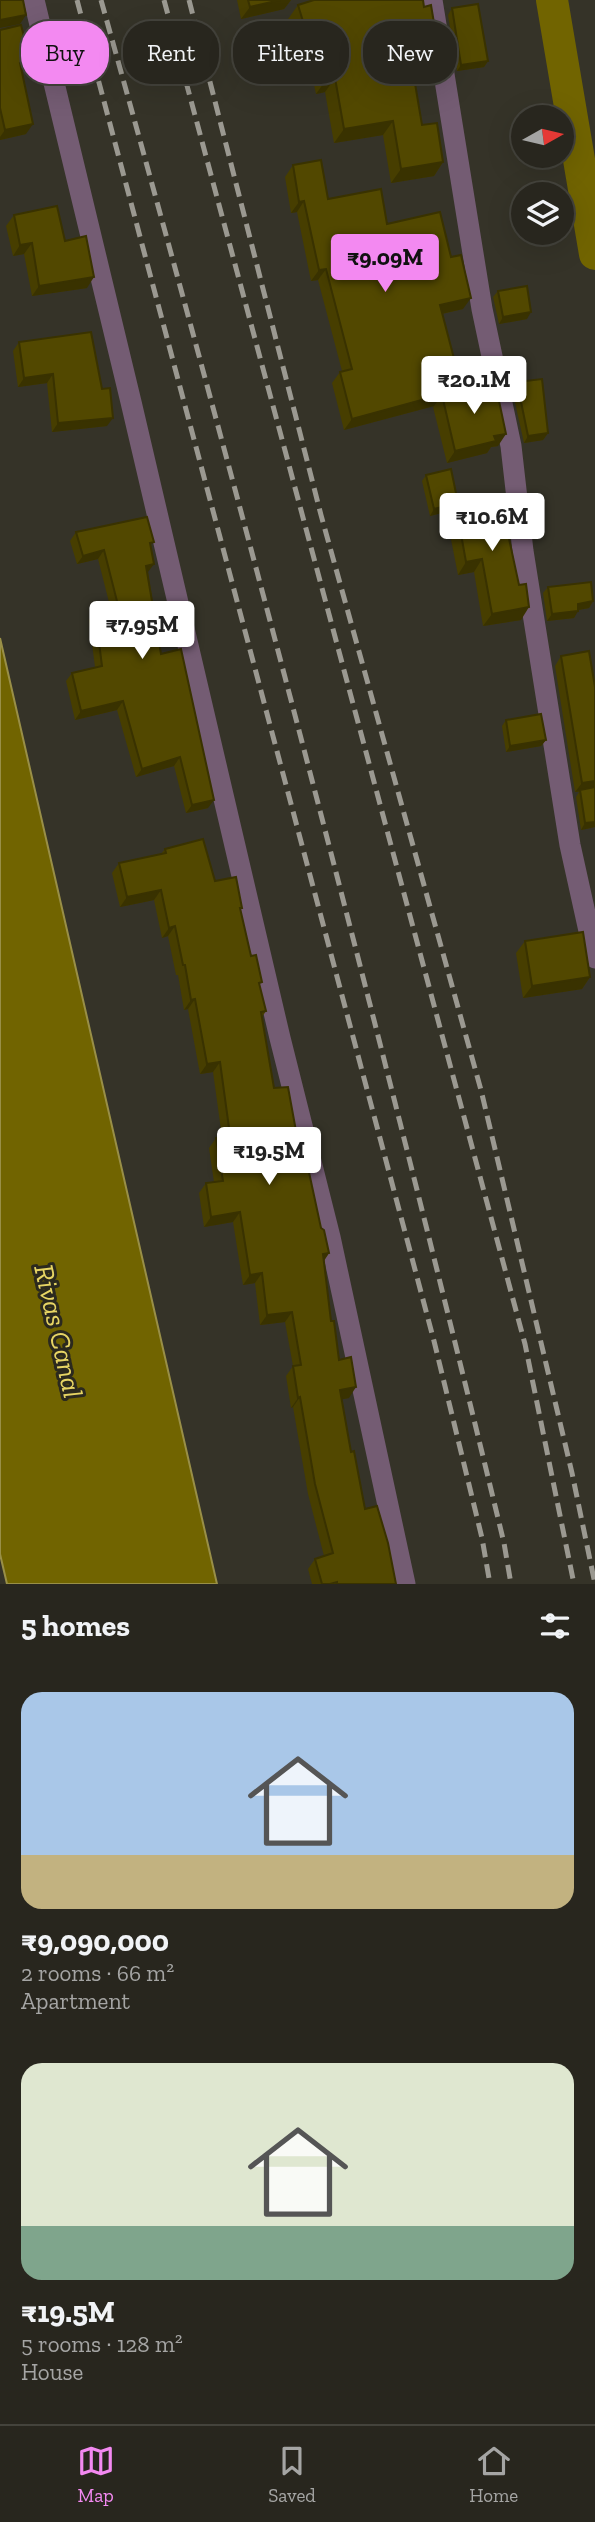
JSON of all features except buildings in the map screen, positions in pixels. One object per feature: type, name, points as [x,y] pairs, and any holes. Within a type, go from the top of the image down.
[{"type":"street","points":[[34,0],[280,1038],[330,1237],[405,1584]]},
{"type":"street","points":[[432,0],[482,309],[510,446],[523,551],[570,845],[595,958]]},
{"type":"water","name":"Rivas Canal","points":[[0,638],[217,1584],[7,1584],[0,1554]]},
{"type":"waterway","points":[[552,0],[595,254]]},
{"type":"railway","points":[[77,0],[434,1341],[482,1538],[490,1584]]},
{"type":"railway","points":[[101,0],[207,384],[359,963],[457,1349],[504,1543],[511,1584]]},
{"type":"railway","points":[[164,0],[525,1344],[574,1584]]},
{"type":"railway","points":[[189,0],[321,515],[481,1090],[572,1473],[595,1584]]}]
